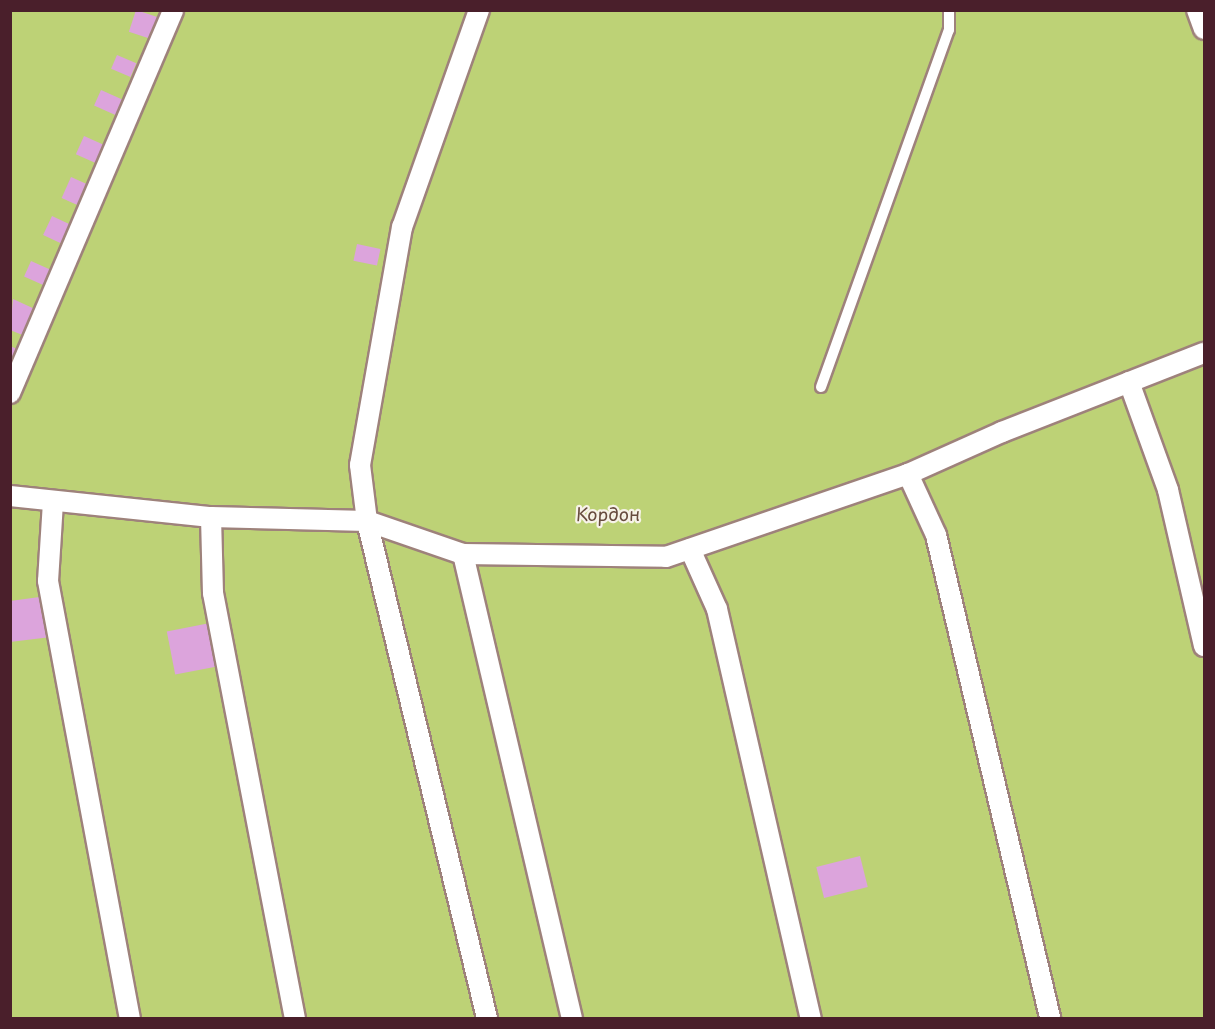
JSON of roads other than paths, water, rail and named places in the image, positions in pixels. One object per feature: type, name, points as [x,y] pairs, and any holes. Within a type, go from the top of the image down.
[{"type":"street","points":[[10,393],[173,10]]},
{"type":"street","points":[[479,10],[402,227],[360,465],[367,521],[487,1018]]},
{"type":"street","points":[[10,496],[211,517],[367,521],[463,554],[666,556],[908,474],[1204,352]]},
{"type":"street","points":[[1129,382],[1168,490],[1204,646]]},
{"type":"street","points":[[908,474],[936,535],[1050,1018]]},
{"type":"street","points":[[52,502],[48,581],[130,1018]]},
{"type":"street","points":[[211,517],[213,593],[295,1018]]},
{"type":"street","points":[[690,549],[717,609],[811,1018]]},
{"type":"street","points":[[463,554],[572,1018]]},
{"type":"lane","points":[[821,387],[949,30],[949,10]]},
{"type":"park label","name":"Кордон","points":[[608,514]]}]
